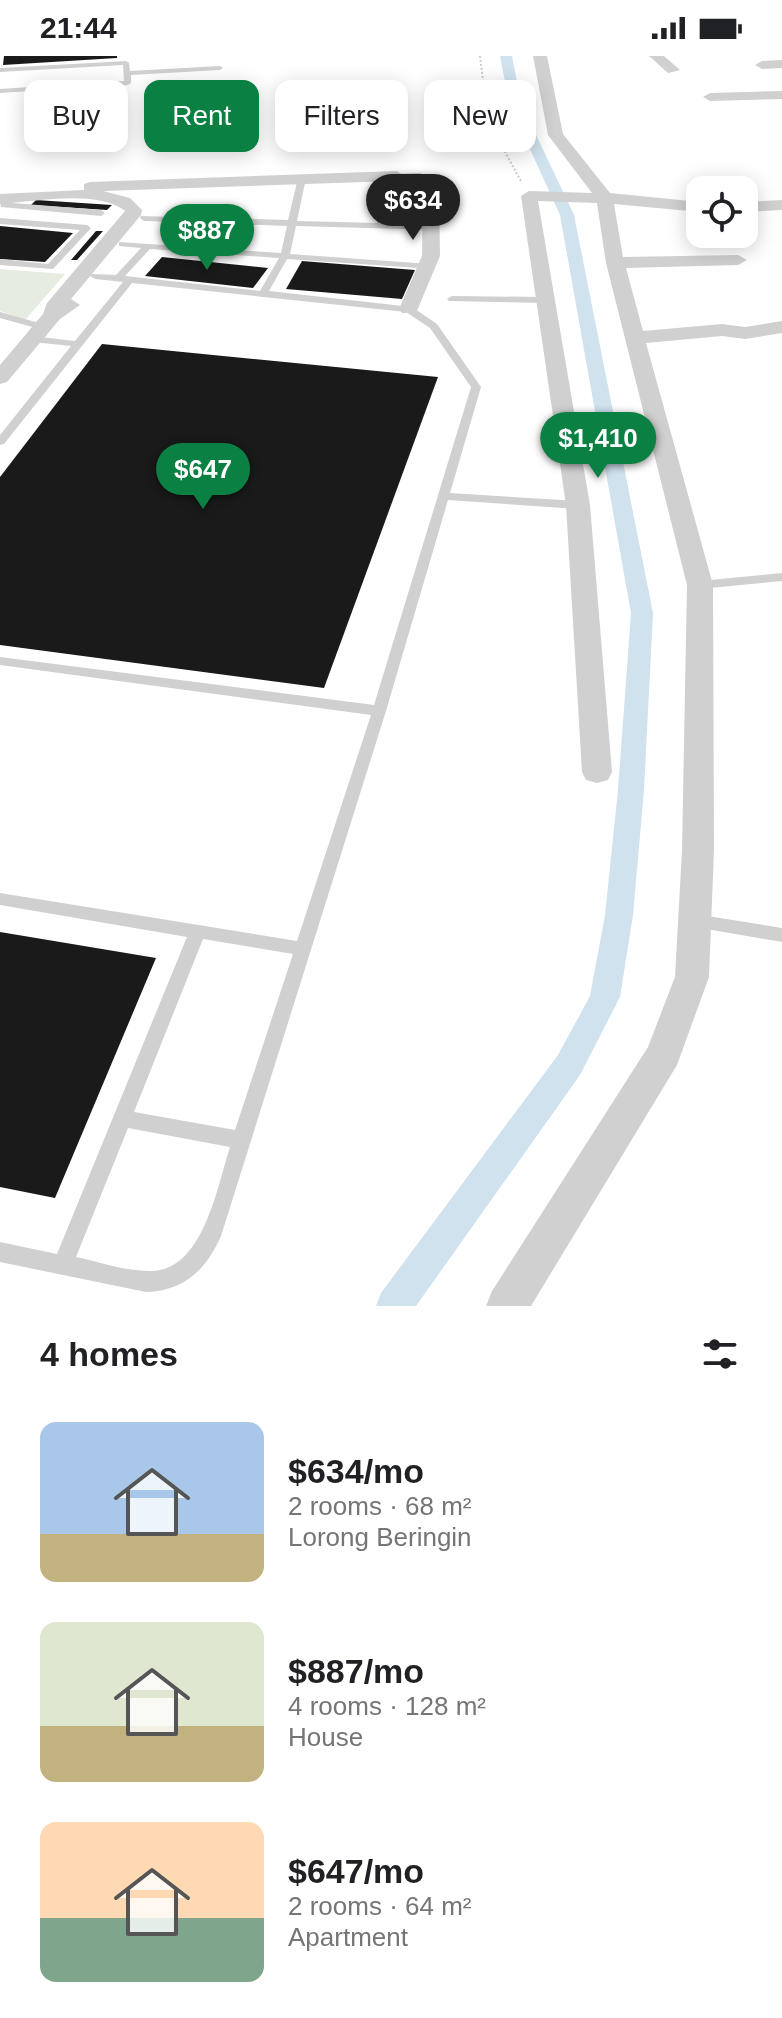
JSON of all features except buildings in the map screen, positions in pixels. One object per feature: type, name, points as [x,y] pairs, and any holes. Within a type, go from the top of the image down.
[{"type":"street","points":[[507,1306],[664,1054],[692,977],[694,921],[700,585],[615,263],[594,198],[556,135],[540,56]]},
{"type":"street","points":[[656,56],[673,70]]},
{"type":"street","points":[[762,65],[782,64]]},
{"type":"street","points":[[710,97],[782,95]]},
{"type":"street","points":[[1,199],[90,187],[173,182],[392,176],[431,199],[434,259],[409,309]]},
{"type":"street","points":[[43,327],[70,306],[173,182]]},
{"type":"street","points":[[90,187],[135,189],[149,196],[148,213]]},
{"type":"street","points":[[0,378],[134,210],[124,200],[102,196],[1,199]]},
{"type":"street","points":[[597,772],[578,505],[544,300],[532,196],[686,206]]},
{"type":"street","points":[[758,206],[782,205]]},
{"type":"street","points":[[615,263],[738,260]]},
{"type":"street","points":[[635,338],[722,330],[745,333],[782,327]]},
{"type":"lane","points":[[0,70],[126,63],[128,83],[0,91]]},
{"type":"lane","points":[[127,73],[220,68]]},
{"type":"lane","points":[[381,226],[392,176],[418,175]]},
{"type":"lane","points":[[263,294],[285,255],[302,178]]},
{"type":"lane","points":[[0,262],[50,267],[101,213],[1,199]]},
{"type":"lane","points":[[33,224],[48,208]]},
{"type":"lane","points":[[148,213],[434,228]]},
{"type":"lane","points":[[0,221],[87,228]]},
{"type":"lane","points":[[122,244],[430,267]]},
{"type":"lane","points":[[0,442],[78,344],[148,246]]},
{"type":"lane","points":[[0,1252],[146,1282],[165,1282],[183,1273],[198,1260],[211,1236],[379,711],[475,397],[475,382],[434,326],[409,309],[95,276]]},
{"type":"lane","points":[[452,299],[544,300]]},
{"type":"lane","points":[[0,315],[43,327],[78,344]]},
{"type":"lane","points":[[444,496],[578,505]]},
{"type":"lane","points":[[700,585],[782,577]]},
{"type":"lane","points":[[0,661],[379,711]]},
{"type":"lane","points":[[0,899],[302,949]]},
{"type":"lane","points":[[694,921],[782,935]]},
{"type":"lane","points":[[63,1265],[197,933]]},
{"type":"lane","points":[[122,1118],[241,1140]]},
{"type":"path","points":[[480,56],[488,121],[532,196]]},
{"type":"shaded area","points":[[0,269],[65,274],[25,320],[0,311]]},
{"type":"waterway","points":[[394,1306],[569,1065],[605,997],[619,915],[631,790],[642,613],[567,215],[515,103],[506,56]]}]
